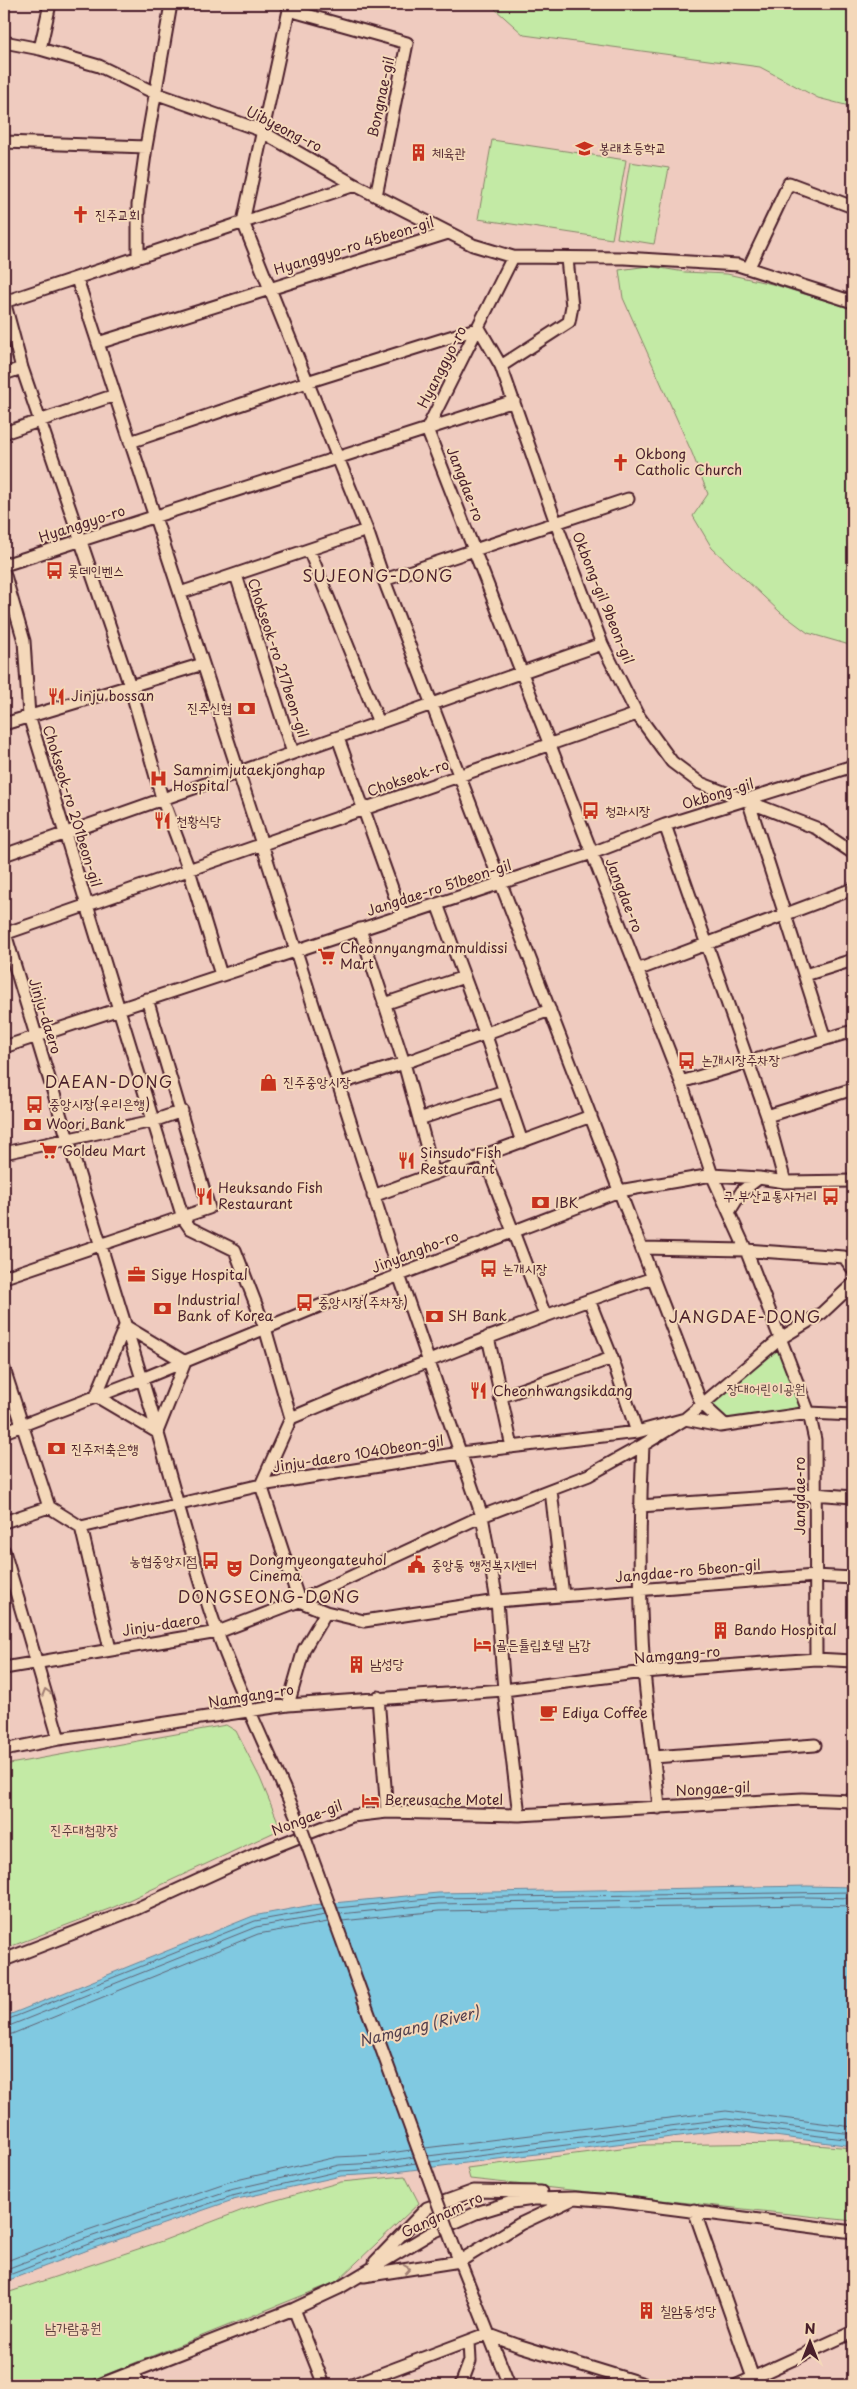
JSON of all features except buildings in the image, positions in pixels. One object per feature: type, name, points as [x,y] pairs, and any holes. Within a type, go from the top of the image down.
[{"type":"street","points":[[40,49],[50,4]]},
{"type":"street","points":[[138,256],[138,205],[146,147],[171,4]]},
{"type":"street","points":[[288,7],[264,134],[243,222],[367,530],[384,580],[701,1403],[725,1425]]},
{"type":"street","name":"Bongnae-gil","points":[[288,7],[408,43],[376,196]]},
{"type":"street","name":"Uibyeong-ro","points":[[4,42],[40,49],[99,66],[155,93],[257,129],[318,162],[354,185],[448,233],[473,245],[513,257]]},
{"type":"street","points":[[4,142],[146,147]]},
{"type":"street","points":[[749,267],[789,183],[853,207]]},
{"type":"street","points":[[221,975],[188,870],[162,798],[130,686],[42,421],[22,368],[4,302],[354,185]]},
{"type":"street","name":"Hyanggyo-ro 45beon-gil","points":[[98,343],[448,233]]},
{"type":"street","points":[[513,257],[669,260],[749,267],[853,302]]},
{"type":"street","name":"Hyanggyo-ro","points":[[4,565],[427,429],[513,257]]},
{"type":"street","points":[[501,366],[569,322],[572,306],[567,259]]},
{"type":"street","points":[[76,279],[262,844],[398,1275],[482,1516],[498,1601],[504,1690],[518,1815]]},
{"type":"street","points":[[130,442],[308,382],[479,328]]},
{"type":"street","name":"Okbong-gil 9beon-gil","points":[[479,328],[501,366],[556,524],[602,644],[637,714],[672,762],[700,783],[748,800],[816,828],[853,853]]},
{"type":"street","points":[[4,374],[22,368]]},
{"type":"street","points":[[4,433],[115,395]]},
{"type":"street","points":[[427,429],[514,402]]},
{"type":"street","name":"Jangdae-ro","points":[[427,429],[681,1082],[712,1175],[746,1250],[809,1413],[815,1440],[816,1659]]},
{"type":"street","points":[[384,580],[556,524],[628,498]]},
{"type":"street","name":"Chokseok-ro 217beon-gil","points":[[180,593],[367,530]]},
{"type":"street","points":[[309,550],[379,723]]},
{"type":"street","name":"Chokseok-ro 201beon-gil","points":[[4,572],[24,641],[29,716],[183,1218]]},
{"type":"street","name":"Chokseok-ro 217beon-gil","points":[[236,575],[293,753],[602,644]]},
{"type":"street","points":[[4,724],[203,664]]},
{"type":"street","name":"Chokseok-ro","points":[[4,933],[637,714]]},
{"type":"street","points":[[338,738],[402,916]]},
{"type":"street","points":[[4,855],[293,753]]},
{"type":"street","name":"Okbong-gil","points":[[592,853],[665,826],[853,766]]},
{"type":"street","points":[[748,800],[825,1039]]},
{"type":"street","points":[[665,826],[767,1116],[786,1182]]},
{"type":"street","name":"Jangdae-ro 51beon-gil","points":[[4,1047],[592,853]]},
{"type":"street","points":[[637,970],[853,889]]},
{"type":"street","points":[[437,904],[485,1033],[522,1142]]},
{"type":"street","points":[[360,929],[404,1063],[434,1174]]},
{"type":"street","name":"Jinju-daero","points":[[4,933],[68,1138],[99,1246],[142,1379],[177,1504],[218,1632],[248,1711],[274,1764],[300,1826],[452,2242],[509,2385]]},
{"type":"street","points":[[805,975],[853,960]]},
{"type":"street","points":[[384,1004],[464,977]]},
{"type":"street","points":[[4,1277],[210,1208],[147,999]]},
{"type":"street","points":[[338,1084],[404,1063],[550,1010]]},
{"type":"street","points":[[681,1082],[853,1031]]},
{"type":"street","points":[[767,1116],[853,1089]]},
{"type":"street","points":[[418,1119],[504,1091]]},
{"type":"street","points":[[4,1153],[153,1121],[182,1111]]},
{"type":"street","points":[[374,1196],[591,1116]]},
{"type":"street","points":[[484,1156],[545,1315]]},
{"type":"street","name":"Jinyangho-ro","points":[[4,1432],[185,1362],[398,1275],[619,1191],[712,1175],[786,1182],[853,1181]]},
{"type":"street","points":[[730,1212],[742,1192],[759,1178]]},
{"type":"street","points":[[183,1218],[190,1228],[235,1250],[265,1328],[291,1418],[261,1485]]},
{"type":"street","points":[[642,1248],[746,1250],[844,1257],[853,1269]]},
{"type":"street","points":[[291,1418],[427,1360],[545,1315],[653,1278]]},
{"type":"street","points":[[701,1403],[781,1338],[822,1313],[853,1284]]},
{"type":"street","points":[[589,1300],[612,1358],[637,1432]]},
{"type":"street","points":[[124,1326],[185,1362],[157,1432],[96,1396],[124,1326]]},
{"type":"street","points":[[488,1337],[512,1447]]},
{"type":"street","points":[[500,1397],[612,1358]]},
{"type":"street","points":[[4,1369],[49,1507],[81,1527],[110,1649]]},
{"type":"street","name":"Jinju-daero","points":[[4,1668],[218,1632],[298,1601],[482,1516],[589,1475],[643,1446],[684,1419],[701,1403]]},
{"type":"street","points":[[684,1419],[725,1425],[809,1413],[853,1415]]},
{"type":"street","name":"Jinju-daero 1040beon-gil","points":[[81,1527],[261,1485],[460,1453],[637,1432],[684,1419]]},
{"type":"street","points":[[643,1446],[640,1506],[640,1591],[644,1672],[659,1808]]},
{"type":"street","name":"Jinju-daero 1040beon-gil","points":[[261,1485],[298,1601]]},
{"type":"street","points":[[551,1490],[564,1596]]},
{"type":"street","points":[[640,1506],[814,1494],[853,1496]]},
{"type":"street","points":[[4,1522],[49,1507]]},
{"type":"street","points":[[4,1551],[59,1739]]},
{"type":"street","name":"Jangdae-ro 5beon-gil","points":[[298,1601],[326,1612],[364,1621],[498,1601],[815,1576],[853,1578]]},
{"type":"street","points":[[288,1705],[304,1649],[326,1612]]},
{"type":"street","name":"Namgang-ro","points":[[4,1750],[59,1739],[288,1705],[378,1697],[504,1690],[644,1672],[816,1659],[853,1661]]},
{"type":"street","points":[[378,1697],[387,1812]]},
{"type":"street","points":[[654,1758],[815,1745]]},
{"type":"street","name":"Nongae-gil","points":[[4,1960],[138,1908],[256,1854],[352,1816],[387,1812],[518,1815],[802,1799],[853,1801]]},
{"type":"street","points":[[359,2277],[427,2208],[474,2191],[558,2193],[574,2198]]},
{"type":"street","points":[[359,2277],[460,2261],[520,2224],[574,2198]]},
{"type":"street","name":"Gangnam-ro","points":[[99,2385],[294,2309],[359,2277],[432,2233],[476,2213],[512,2202],[574,2198],[694,2210],[851,2232]]},
{"type":"street","points":[[694,2210],[753,2378]]},
{"type":"street","points":[[851,2232],[853,2243]]},
{"type":"street","points":[[294,2309],[324,2385]]},
{"type":"street","points":[[737,2385],[853,2332]]},
{"type":"street","points":[[352,2385],[488,2334],[517,2345],[648,2385]]},
{"type":"street","points":[[461,2385],[470,2361],[469,2342]]},
{"type":"street","points":[[134,2372],[139,2385]]},
{"type":"green space","points":[[495,4],[853,4],[853,107],[818,98],[760,67],[524,35],[495,9]]},
{"type":"green space","points":[[492,140],[626,160],[612,239],[478,219]]},
{"type":"green space","points":[[630,162],[669,168],[654,244],[617,238]]},
{"type":"green space","points":[[648,266],[685,272],[727,274],[772,284],[853,309],[853,646],[808,633],[780,612],[712,548],[693,516],[708,494],[692,453],[623,298],[619,270]]},
{"type":"green space","name":"장대어린이공원","points":[[781,1338],[809,1413],[725,1425],[701,1403]]},
{"type":"green space","name":"진주대첩광장","points":[[226,1725],[236,1731],[260,1778],[281,1829],[114,1907],[4,1949],[4,1765]]},
{"type":"green space","points":[[790,2143],[853,2148],[853,2221],[470,2179],[467,2168],[644,2145]]},
{"type":"green space","name":"남가람공원","points":[[405,2176],[419,2203],[336,2282],[80,2385],[4,2385],[4,2294],[162,2241],[248,2208],[341,2182]]},
{"type":"water","name":"Namgang (River)","points":[[807,1886],[853,1887],[853,2146],[727,2130],[379,2174],[341,2176],[233,2200],[88,2250],[4,2282],[4,2017],[253,1916],[312,1905],[438,1893]]},
{"type":"place","name":"봉래초등학교","points":[[585,148]]},
{"type":"place","name":"체육관","points":[[418,153]]},
{"type":"place","name":"진주교회","points":[[81,215]]},
{"type":"place","name":"Okbong Catholic Church","points":[[621,462]]},
{"type":"place","name":"롯데인벤스","points":[[54,571]]},
{"type":"place","name":"Jinju bossan","points":[[57,696]]},
{"type":"place","name":"진주신협","points":[[246,708]]},
{"type":"place","name":"Samnimjutaekjonghap Hospital","points":[[159,778]]},
{"type":"place","name":"청과시장","points":[[591,811]]},
{"type":"place","name":"천황식당","points":[[162,821]]},
{"type":"place","name":"Cheonnyangmanmuldissi Mart","points":[[326,956]]},
{"type":"place","name":"논개시장주차장","points":[[687,1060]]},
{"type":"place","name":"진주중앙시장","points":[[269,1082]]},
{"type":"place","name":"중앙시장(우리은행)","points":[[35,1104]]},
{"type":"place","name":"Woori Bank","points":[[32,1124]]},
{"type":"place","name":"Goldeu Mart","points":[[48,1151]]},
{"type":"place","name":"Sinsudo Fish Restaurant","points":[[406,1161]]},
{"type":"place","name":"Heuksando Fish Restaurant","points":[[204,1196]]},
{"type":"place","name":"구.부산교통사거리","points":[[831,1196]]},
{"type":"place","name":"IBK","points":[[541,1203]]},
{"type":"place","name":"논개시장","points":[[488,1269]]},
{"type":"place","name":"Sigye Hospital","points":[[137,1275]]},
{"type":"place","name":"중앙시장(주차장)","points":[[304,1302]]},
{"type":"place","name":"Industrial Bank of Korea","points":[[163,1308]]},
{"type":"place","name":"SH Bank","points":[[434,1316]]},
{"type":"place","name":"Cheonhwangsikdang","points":[[479,1391]]},
{"type":"place","name":"진주저축은행","points":[[57,1449]]},
{"type":"place","name":"농협중앙지점","points":[[211,1561]]},
{"type":"place","name":"중앙동 행정복지센터","points":[[417,1565]]},
{"type":"place","name":"Dongmyeongateuhol Cinema","points":[[235,1568]]},
{"type":"place","name":"Bando Hospital","points":[[720,1630]]},
{"type":"place","name":"골든튤립호텔 남강","points":[[482,1645]]},
{"type":"place","name":"남성당","points":[[356,1664]]},
{"type":"place","name":"Ediya Coffee","points":[[548,1713]]},
{"type":"place","name":"Bereusache Motel","points":[[370,1800]]},
{"type":"place","name":"칠암동성당","points":[[646,2311]]},
{"type":"district","name":"SUJEONG-DONG","points":[[378,576]]},
{"type":"district","name":"DAEAN-DONG","points":[[109,1082]]},
{"type":"district","name":"JANGDAE-DONG","points":[[745,1317]]},
{"type":"district","name":"DONGSEONG-DONG","points":[[269,1597]]}]
